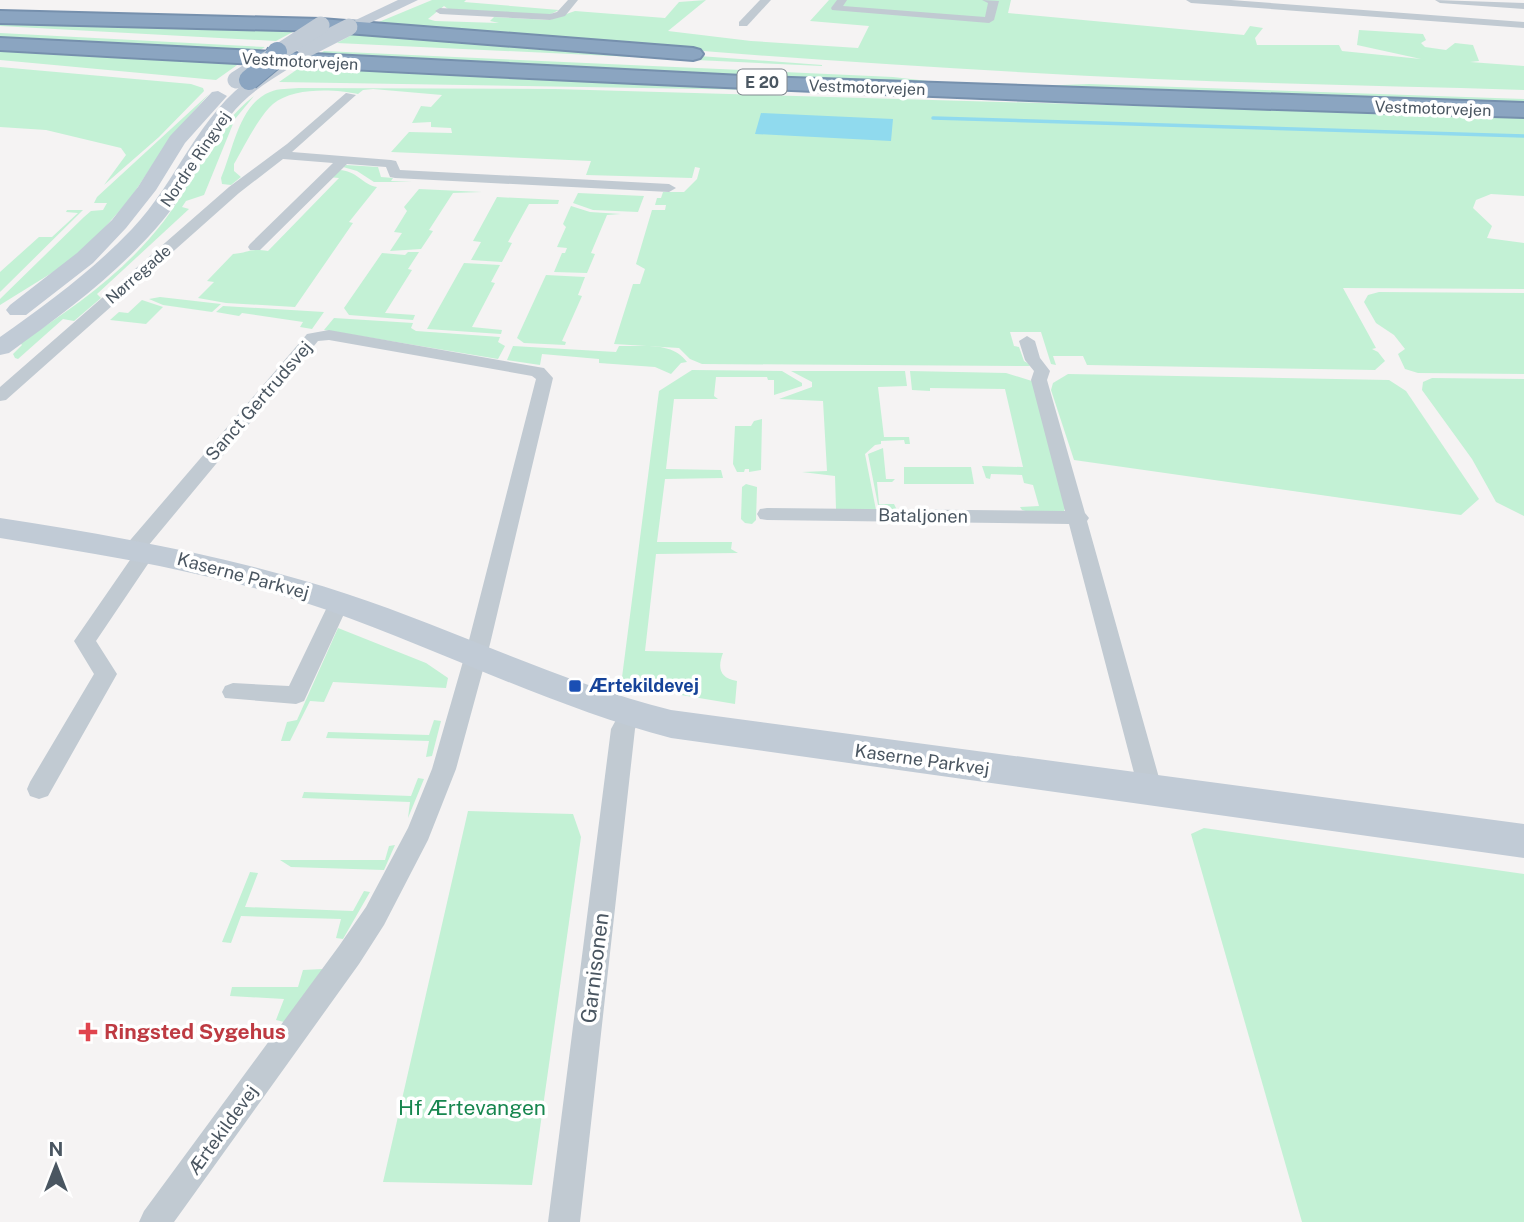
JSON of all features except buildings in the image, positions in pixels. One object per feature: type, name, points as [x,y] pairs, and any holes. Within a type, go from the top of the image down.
[{"type":"highway","points":[[0,17],[349,27],[718,55]]},
{"type":"highway","name":"Vestmotorvejen","points":[[0,30],[505,57],[1125,83],[1524,95]]},
{"type":"highway","name":"Vestmotorvejen","points":[[0,44],[472,70],[1314,105],[1524,110]]},
{"type":"highway","points":[[199,81],[256,82],[277,52]]},
{"type":"highway","points":[[0,63],[41,66]]},
{"type":"highway","points":[[990,72],[1125,83]]},
{"type":"highway","points":[[342,90],[446,83],[1263,107],[1314,105]]},
{"type":"street","points":[[277,52],[324,26],[382,0]]},
{"type":"street","name":"Nordre Ringvej","points":[[0,323],[85,258],[119,225],[146,190],[177,140],[201,111],[256,82],[302,51],[411,0]]},
{"type":"street","points":[[439,12],[550,17],[561,14],[573,0]]},
{"type":"street","points":[[743,24],[766,0]]},
{"type":"street","points":[[842,0],[836,8],[989,20],[994,1],[987,0]]},
{"type":"street","points":[[1191,0],[1524,25]]},
{"type":"street","points":[[1440,0],[1524,6]]},
{"type":"street","points":[[302,51],[308,42],[329,30],[330,28],[324,26]]},
{"type":"street","points":[[210,133],[256,91],[256,82]]},
{"type":"street","name":"Nordre Ringvej","points":[[0,348],[91,281],[128,247],[159,212],[225,111],[256,82]]},
{"type":"street","name":"Nørregade","points":[[0,396],[234,190],[279,155],[342,90]]},
{"type":"street","points":[[279,155],[391,164],[395,174],[669,188]]},
{"type":"street","points":[[255,247],[342,161]]},
{"type":"street","name":"Sanct Gertrudsvej","points":[[139,551],[313,337],[329,335],[499,364],[538,372],[545,379]]},
{"type":"street","points":[[1027,341],[1033,360],[1039,364],[1042,371],[1039,380],[1079,518],[1151,792]]},
{"type":"street","name":"Ærtekildevej","points":[[155,1222],[298,1026],[374,916],[419,832],[444,769],[545,379]]},
{"type":"street","name":"Bataljonen","points":[[767,514],[1079,518]]},
{"type":"street","name":"Kaserne Parkvej","points":[[0,528],[139,551],[254,577],[340,603],[586,701],[631,715],[737,734],[1524,841]]},
{"type":"street","points":[[38,789],[106,674],[85,641],[139,551]]},
{"type":"street","points":[[233,692],[296,695],[340,603]]},
{"type":"street","name":"Garnisonen","points":[[564,1222],[624,729],[631,715]]},
{"type":"green space","points":[[432,0],[466,0],[464,2],[559,10],[549,15],[448,9],[444,6],[428,19],[499,23],[490,21],[494,17],[549,20],[575,11],[665,18],[679,2],[706,0],[668,31],[751,41],[858,48],[869,26],[810,21],[829,0],[1011,0],[1008,13],[1244,35],[1250,26],[1263,28],[1255,38],[1257,45],[1339,45],[1342,51],[1421,59],[1357,45],[1359,30],[1423,34],[1426,40],[1421,43],[1425,47],[1446,50],[1455,43],[1473,45],[1479,61],[1470,62],[1524,66],[1524,90],[1154,79],[958,69],[374,24]]},
{"type":"green space","points":[[0,20],[302,27],[276,41],[0,26]]},
{"type":"green space","points":[[359,31],[822,65],[822,66],[337,43]]},
{"type":"green space","points":[[0,33],[265,47],[252,55],[0,41]]},
{"type":"green space","points":[[0,49],[240,63],[216,80],[0,60]]},
{"type":"green space","points":[[324,51],[893,77],[937,84],[312,59]]},
{"type":"green space","points":[[302,66],[817,90],[817,91],[279,82]]},
{"type":"green space","points":[[0,67],[191,84],[203,88],[204,91],[159,137],[104,185],[126,155],[121,148],[46,130],[0,127]]},
{"type":"green space","points":[[1089,84],[1524,99],[1524,107],[1036,86]]},
{"type":"green space","points":[[299,88],[555,89],[1524,117],[1524,196],[1491,194],[1476,200],[1473,208],[1492,226],[1487,238],[1524,243],[1524,289],[1343,288],[1376,348],[1372,349],[1385,361],[1375,370],[1087,365],[1083,356],[1053,356],[1056,365],[1051,364],[1041,332],[1010,332],[1014,346],[1019,347],[1024,361],[1031,365],[1029,366],[702,364],[690,359],[679,348],[614,344],[633,284],[640,284],[645,269],[636,264],[652,210],[665,210],[666,205],[655,205],[657,198],[661,198],[663,192],[684,192],[697,179],[700,168],[695,167],[692,178],[586,175],[591,161],[391,152],[409,132],[452,133],[451,128],[431,127],[431,122],[412,123],[421,106],[431,107],[442,95],[373,89],[363,90],[358,94],[338,91],[303,92],[281,98],[257,124],[234,164],[234,171],[241,177],[231,185],[222,184],[221,178],[238,129],[251,107],[259,98],[270,92]]},
{"type":"green space","points":[[209,94],[171,137],[130,199],[98,235],[63,266],[0,305],[0,299],[84,217],[91,211],[103,210],[107,203],[94,203],[97,197]]},
{"type":"green space","points":[[254,96],[235,119],[204,195],[186,201],[182,207],[189,209],[97,294],[101,298],[74,321],[63,319],[18,359],[15,358],[13,354],[22,345],[20,343],[97,288],[148,240],[175,205],[215,139],[239,109]]},
{"type":"green space","points":[[343,167],[378,167],[381,177],[393,178],[391,181],[412,182],[374,182],[357,171]]},
{"type":"green space","points":[[339,170],[350,172],[377,187],[349,222],[353,223],[295,307],[226,303],[198,298],[214,282],[207,281],[233,254],[252,250],[268,251],[339,178],[328,177]]},
{"type":"green space","points":[[419,189],[482,192],[453,193],[429,230],[433,231],[421,249],[390,251],[402,233],[394,232],[407,211],[404,207]]},
{"type":"green space","points":[[578,193],[644,196],[638,212],[593,210],[573,203]]},
{"type":"green space","points":[[497,197],[559,200],[558,204],[529,204],[508,242],[512,243],[502,262],[471,260],[481,242],[473,241]]},
{"type":"green space","points":[[571,206],[590,212],[621,214],[607,215],[591,253],[595,254],[587,273],[554,272],[567,248],[557,247]]},
{"type":"green space","points":[[83,210],[0,292],[0,272],[39,237],[52,237],[78,213],[66,212]]},
{"type":"green space","points":[[408,252],[419,252],[408,269],[412,270],[385,313],[415,315],[413,320],[349,315],[344,308],[382,253],[405,255]]},
{"type":"green space","points":[[464,263],[500,265],[491,282],[495,283],[472,327],[502,330],[501,334],[427,329]]},
{"type":"green space","points":[[546,275],[585,277],[578,295],[582,296],[562,341],[566,342],[565,345],[524,343],[517,338]]},
{"type":"green space","points":[[1379,292],[1524,293],[1524,374],[1418,373],[1405,369],[1398,354],[1405,349],[1394,335],[1376,323],[1364,302],[1368,295]]},
{"type":"green space","points":[[160,297],[221,304],[212,312],[163,305],[149,299]]},
{"type":"green space","points":[[142,300],[163,307],[146,324],[110,320],[119,312],[128,313]]},
{"type":"green space","points":[[223,306],[324,312],[312,329],[300,327],[303,322],[216,312]]},
{"type":"green space","points":[[334,318],[413,323],[411,328],[416,331],[500,337],[498,342],[505,346],[498,359],[324,330]]},
{"type":"green space","points":[[513,346],[616,352],[619,346],[656,347],[673,351],[687,362],[681,363],[671,374],[655,367],[599,363],[599,359],[542,354],[540,365],[507,360]]},
{"type":"green space","points":[[692,370],[782,371],[802,383],[802,386],[774,395],[774,380],[768,380],[767,377],[716,377],[714,396],[718,399],[674,399],[666,469],[721,470],[723,478],[665,479],[657,542],[732,542],[731,549],[738,553],[656,554],[645,651],[723,653],[721,671],[726,677],[737,681],[735,704],[621,685],[659,391]]},
{"type":"green space","points":[[791,371],[905,371],[907,386],[878,387],[884,437],[909,437],[910,444],[905,444],[904,440],[881,441],[881,444],[875,445],[865,454],[876,510],[836,509],[835,476],[802,472],[827,471],[823,401],[779,399],[812,387],[812,382]]},
{"type":"green space","points":[[910,371],[1006,373],[1032,381],[1066,506],[1064,511],[1022,510],[1020,507],[1039,506],[1033,485],[1024,483],[1022,475],[991,474],[990,479],[986,478],[982,466],[1023,467],[1005,389],[912,390]]},
{"type":"green space","points":[[1068,374],[1389,380],[1406,391],[1479,499],[1461,515],[1074,460],[1051,390],[1053,383]]},
{"type":"green space","points":[[1432,378],[1524,379],[1524,516],[1496,502],[1472,459],[1422,390],[1423,382]]},
{"type":"green space","points":[[762,419],[761,470],[749,472],[749,469],[745,469],[744,472],[737,472],[733,464],[735,426],[751,426],[754,421]]},
{"type":"green space","points":[[883,448],[886,479],[895,479],[892,482],[877,482],[879,504],[894,504],[897,510],[879,510],[868,454]]},
{"type":"green space","points":[[904,467],[971,467],[974,484],[904,484]]},
{"type":"green space","points":[[746,484],[757,487],[756,520],[752,524],[741,519],[742,487]]},
{"type":"green space","points":[[338,628],[426,663],[448,678],[446,688],[333,682],[324,702],[310,701],[290,741],[281,741],[287,722],[297,720]]},
{"type":"green space","points":[[434,720],[441,721],[432,756],[426,757],[429,741],[326,738],[328,732],[429,735]]},
{"type":"green space","points":[[418,778],[424,779],[408,818],[410,802],[302,798],[304,792],[411,796]]},
{"type":"green space","name":"Hf Ærtevangen","points":[[468,811],[573,814],[581,837],[532,1185],[383,1182]]},
{"type":"green space","points":[[1204,828],[1524,874],[1524,1222],[1302,1222],[1191,834]]},
{"type":"green space","points":[[395,845],[384,870],[291,867],[280,860],[385,860],[389,846]]},
{"type":"green space","points":[[250,872],[258,873],[245,907],[353,911],[364,891],[370,892],[343,939],[336,938],[341,919],[241,916],[231,943],[222,942]]},
{"type":"green space","points":[[323,969],[284,1022],[276,1020],[284,999],[230,996],[232,987],[298,987],[303,970]]},
{"type":"water","points":[[761,113],[893,119],[891,141],[755,134]]},
{"type":"waterway","points":[[933,118],[1524,136]]},
{"type":"place","name":"Ærtekildevej","points":[[575,686]]},
{"type":"place","name":"Ringsted Sygehus","points":[[88,1032]]}]
